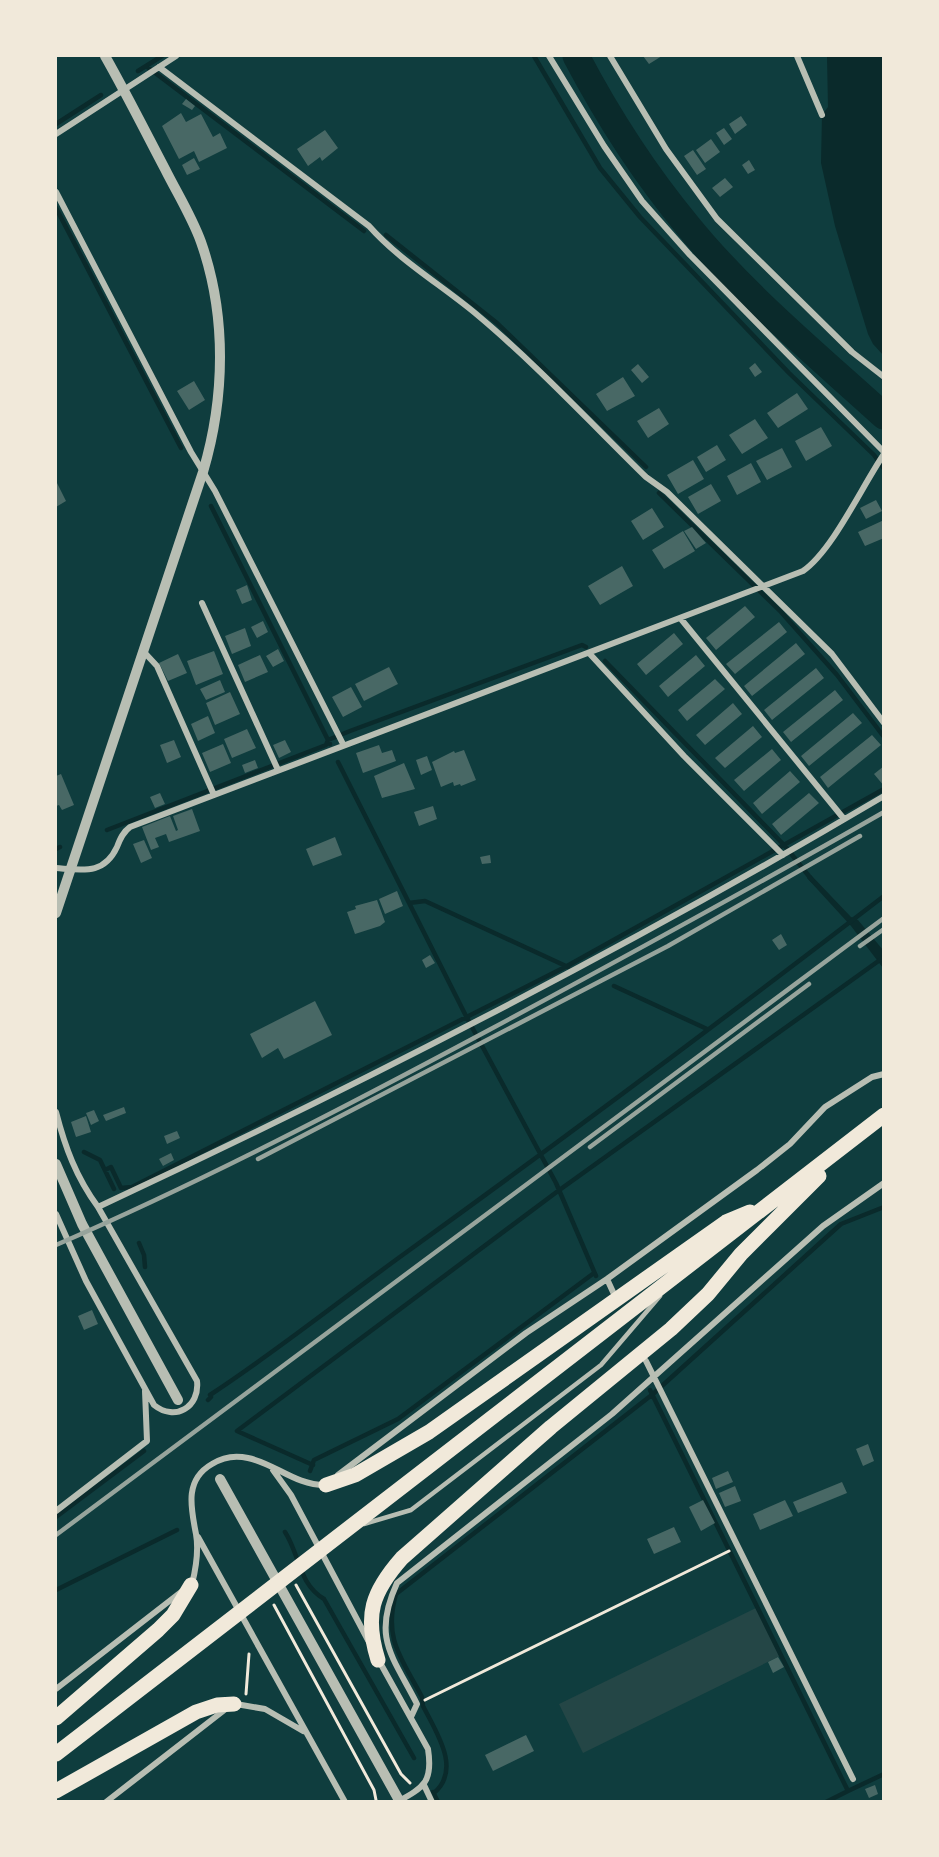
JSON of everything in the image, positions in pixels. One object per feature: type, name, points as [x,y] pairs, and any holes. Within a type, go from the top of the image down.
[{"type":"highway","points":[[56,1754],[884,1115]]},
{"type":"highway","points":[[378,1660],[371,1631],[373,1604],[388,1574],[402,1558],[551,1427],[679,1322],[861,1134]]},
{"type":"highway","points":[[326,1485],[355,1475],[429,1432],[726,1222],[770,1204]]},
{"type":"highway","points":[[56,1718],[158,1630],[173,1615],[191,1585]]},
{"type":"highway","points":[[56,1791],[196,1712],[234,1704]]},
{"type":"street","points":[[56,913],[203,472],[212,442],[219,390],[220,366],[214,296],[202,244],[105,56]]},
{"type":"street","points":[[56,134],[177,56]]},
{"type":"street","points":[[56,868],[93,871],[100,868],[112,856],[127,829],[212,790],[276,766],[340,738],[589,653],[761,589],[814,563],[881,457],[642,201],[604,146],[549,56]]},
{"type":"street","points":[[610,56],[666,148],[717,219],[852,352],[884,377]]},
{"type":"street","points":[[797,56],[822,115]]},
{"type":"street","points":[[155,69],[369,226],[384,243],[475,313],[535,368],[646,477],[667,492],[761,589],[832,654],[884,723]]},
{"type":"street","points":[[56,192],[340,738]]},
{"type":"street","points":[[202,603],[276,766]]},
{"type":"street","points":[[681,619],[842,816]]},
{"type":"street","points":[[144,652],[157,666],[212,790]]},
{"type":"street","points":[[589,653],[781,852]]},
{"type":"street","points":[[98,1207],[287,1119],[485,1019],[781,852],[793,849],[842,816],[884,796]]},
{"type":"street","points":[[345,1802],[196,1534],[191,1517],[192,1489],[207,1467],[220,1459],[239,1457],[257,1461],[300,1482],[326,1485],[526,1333],[607,1279],[790,1144],[825,1107],[872,1077],[884,1074]]},
{"type":"street","points":[[56,1112],[71,1163],[83,1187],[98,1207],[154,1309],[193,1373],[198,1389],[192,1405],[174,1413],[159,1409],[144,1390],[58,1228],[56,1215]]},
{"type":"street","points":[[56,1164],[82,1224],[178,1400]]},
{"type":"street","points":[[411,1717],[417,1704],[387,1644],[384,1624],[386,1608],[397,1583],[655,1381],[823,1226],[884,1183]]},
{"type":"street","points":[[607,1279],[613,1292]]},
{"type":"street","points":[[646,1361],[853,1779]]},
{"type":"street","points":[[56,1511],[147,1441],[144,1390]]},
{"type":"street","points":[[220,1479],[399,1801],[424,1785],[429,1774],[428,1749],[291,1495],[273,1470]]},
{"type":"street","points":[[56,1689],[191,1585],[197,1557],[196,1534]]},
{"type":"street","points":[[106,1802],[234,1704],[265,1709],[306,1733]]},
{"type":"street","points":[[424,1785],[432,1802]]},
{"type":"lane","points":[[352,1527],[411,1510],[592,1372],[610,1357],[676,1275]]},
{"type":"path","points":[[424,1700],[728,1552]]},
{"type":"path","points":[[295,1582],[401,1774],[410,1783]]},
{"type":"path","points":[[272,1602],[374,1790],[376,1800]]},
{"type":"shaded area","points":[[827,56],[883,56],[883,355],[868,334],[835,226],[821,163],[822,115],[828,107]]},
{"type":"shaded area","points":[[811,875],[851,917],[858,920],[883,950],[883,968],[851,926],[807,878]]},
{"type":"shaded area","points":[[756,1608],[780,1656],[583,1753],[559,1704]]},
{"type":"building","points":[[643,56],[662,56],[649,64]]},
{"type":"building","points":[[186,99],[195,106],[192,110],[182,104]]},
{"type":"building","points":[[181,113],[186,122],[201,114],[213,137],[220,133],[227,148],[199,162],[194,151],[179,159],[162,126]]},
{"type":"building","points":[[741,116],[747,125],[735,134],[729,124]]},
{"type":"building","points":[[724,128],[732,139],[724,145],[716,133]]},
{"type":"building","points":[[325,130],[338,148],[322,161],[320,157],[308,166],[297,149]]},
{"type":"building","points":[[711,139],[720,152],[705,163],[696,150]]},
{"type":"building","points":[[693,150],[706,169],[697,175],[684,156]]},
{"type":"building","points":[[194,158],[200,169],[187,175],[182,165]]},
{"type":"building","points":[[749,160],[755,170],[748,174],[742,165]]},
{"type":"building","points":[[725,178],[733,187],[720,197],[712,188]]},
{"type":"building","points":[[755,363],[762,372],[755,377],[749,368]]},
{"type":"building","points":[[638,364],[649,377],[642,383],[631,370]]},
{"type":"building","points":[[623,377],[635,396],[607,411],[596,394]]},
{"type":"building","points":[[194,381],[205,400],[189,410],[177,391]]},
{"type":"building","points":[[797,393],[808,409],[778,428],[767,413]]},
{"type":"building","points":[[659,408],[669,424],[648,438],[637,421]]},
{"type":"building","points":[[755,419],[768,438],[742,454],[729,435]]},
{"type":"building","points":[[821,427],[832,446],[806,461],[795,441]]},
{"type":"building","points":[[717,445],[726,460],[706,472],[697,457]]},
{"type":"building","points":[[782,448],[792,467],[767,480],[756,461]]},
{"type":"building","points":[[693,460],[704,479],[678,494],[667,475]]},
{"type":"building","points":[[751,463],[761,482],[737,495],[727,476]]},
{"type":"building","points":[[56,481],[66,501],[56,507]]},
{"type":"building","points":[[711,484],[721,501],[698,514],[688,497]]},
{"type":"building","points":[[876,500],[882,511],[866,519],[860,508]]},
{"type":"building","points":[[652,508],[664,527],[643,540],[631,521]]},
{"type":"building","points":[[884,520],[884,538],[865,546],[858,532]]},
{"type":"building","points":[[692,527],[706,543],[696,549],[684,531]]},
{"type":"building","points":[[683,531],[695,551],[664,569],[652,550]]},
{"type":"building","points":[[622,566],[633,586],[600,605],[588,586]]},
{"type":"building","points":[[247,585],[252,600],[242,604],[236,590]]},
{"type":"building","points":[[745,606],[755,617],[716,650],[706,638]]},
{"type":"building","points":[[263,621],[268,632],[257,638],[251,627]]},
{"type":"building","points":[[779,622],[787,632],[735,674],[726,664]]},
{"type":"building","points":[[245,628],[251,646],[232,654],[225,636]]},
{"type":"building","points":[[674,633],[683,644],[646,675],[637,664]]},
{"type":"building","points":[[796,643],[805,654],[752,696],[744,686]]},
{"type":"building","points":[[278,649],[284,661],[273,667],[266,656]]},
{"type":"building","points":[[214,651],[223,674],[196,685],[187,661]]},
{"type":"building","points":[[178,654],[187,673],[168,681],[159,663]]},
{"type":"building","points":[[260,655],[268,672],[245,682],[238,665]]},
{"type":"building","points":[[696,655],[705,666],[668,697],[659,686]]},
{"type":"building","points":[[389,667],[398,684],[364,701],[355,684]]},
{"type":"building","points":[[816,668],[824,678],[772,720],[764,710]]},
{"type":"building","points":[[715,679],[725,689],[687,721],[678,710]]},
{"type":"building","points":[[220,680],[225,692],[206,700],[200,689]]},
{"type":"building","points":[[351,687],[362,707],[343,717],[332,697]]},
{"type":"building","points":[[835,690],[843,700],[791,742],[783,732]]},
{"type":"building","points":[[230,692],[240,714],[215,725],[206,703]]},
{"type":"building","points":[[733,703],[742,714],[705,745],[696,735]]},
{"type":"building","points":[[853,713],[862,723],[809,766],[801,756]]},
{"type":"building","points":[[208,716],[215,733],[198,741],[191,724]]},
{"type":"building","points":[[753,726],[762,737],[725,768],[715,758]]},
{"type":"building","points":[[247,729],[256,748],[232,758],[224,739]]},
{"type":"building","points":[[872,735],[881,745],[828,788],[820,777]]},
{"type":"building","points":[[174,740],[181,757],[167,763],[160,745]]},
{"type":"building","points":[[285,740],[291,752],[279,758],[273,745]]},
{"type":"building","points":[[223,744],[231,763],[210,772],[202,753]]},
{"type":"building","points":[[379,745],[382,753],[392,750],[396,761],[363,773],[356,753]]},
{"type":"building","points":[[772,749],[781,760],[744,791],[734,780]]},
{"type":"building","points":[[464,750],[476,780],[461,786],[460,784],[454,786],[453,782],[441,787],[432,762],[454,751],[455,753]]},
{"type":"building","points":[[427,756],[432,770],[421,775],[416,760]]},
{"type":"building","points":[[255,760],[258,768],[245,773],[242,765]]},
{"type":"building","points":[[404,763],[415,789],[382,798],[374,776]]},
{"type":"building","points":[[884,766],[884,786],[874,774]]},
{"type":"building","points":[[790,771],[800,782],[762,814],[753,803]]},
{"type":"building","points":[[61,774],[74,805],[62,810],[59,805],[56,806],[56,776]]},
{"type":"building","points":[[160,793],[165,804],[155,808],[150,797]]},
{"type":"building","points":[[809,793],[819,803],[781,835],[772,824]]},
{"type":"building","points":[[433,806],[437,819],[419,826],[414,812]]},
{"type":"building","points":[[192,809],[200,831],[169,842],[166,834],[155,838],[159,847],[151,850],[142,827],[170,816],[176,831],[178,830],[173,816]]},
{"type":"building","points":[[335,837],[342,855],[313,866],[306,849]]},
{"type":"building","points":[[144,840],[152,858],[141,863],[133,844]]},
{"type":"building","points":[[490,855],[491,863],[482,864],[480,857]]},
{"type":"building","points":[[397,891],[403,906],[385,914],[379,899]]},
{"type":"building","points":[[377,900],[385,922],[380,926],[355,934],[347,912],[356,909],[355,906]]},
{"type":"building","points":[[781,934],[787,945],[779,950],[772,940]]},
{"type":"building","points":[[430,955],[435,963],[426,968],[422,960]]},
{"type":"building","points":[[315,1001],[332,1035],[284,1059],[278,1048],[262,1058],[250,1034]]},
{"type":"building","points":[[124,1107],[126,1113],[106,1121],[103,1115]]},
{"type":"building","points":[[94,1110],[99,1121],[91,1125],[86,1113]]},
{"type":"building","points":[[86,1116],[91,1132],[76,1137],[71,1122]]},
{"type":"building","points":[[177,1131],[180,1138],[167,1144],[164,1136]]},
{"type":"building","points":[[171,1153],[174,1160],[163,1166],[159,1159]]},
{"type":"building","points":[[92,1310],[98,1324],[84,1330],[78,1316]]},
{"type":"building","points":[[868,1444],[874,1461],[863,1466],[856,1449]]},
{"type":"building","points":[[728,1471],[733,1482],[716,1489],[712,1478]]},
{"type":"building","points":[[842,1482],[847,1493],[798,1513],[793,1502]]},
{"type":"building","points":[[735,1486],[741,1501],[725,1507],[719,1493]]},
{"type":"building","points":[[703,1500],[715,1523],[701,1531],[689,1507]]},
{"type":"building","points":[[785,1500],[793,1516],[760,1530],[753,1514]]},
{"type":"building","points":[[674,1527],[681,1542],[654,1554],[647,1539]]},
{"type":"building","points":[[778,1657],[784,1667],[773,1673],[768,1662]]},
{"type":"building","points":[[526,1735],[534,1751],[493,1771],[485,1755]]},
{"type":"building","points":[[875,1785],[878,1794],[869,1798],[865,1789]]},
{"type":"waterway","points":[[138,71],[162,56]]},
{"type":"waterway","points":[[534,56],[600,168],[640,217],[789,373],[874,455],[884,469]]},
{"type":"waterway","points":[[576,56],[601,101],[656,186],[710,252],[757,301],[884,416]]},
{"type":"waterway","points":[[146,66],[364,231]]},
{"type":"waterway","points":[[56,124],[101,95]]},
{"type":"waterway","points":[[56,208],[181,448]]},
{"type":"waterway","points":[[386,235],[497,323],[646,467]]},
{"type":"waterway","points":[[659,493],[781,612],[837,675],[884,737]]},
{"type":"waterway","points":[[211,506],[330,744]]},
{"type":"waterway","points":[[107,830],[326,745],[328,740],[350,731],[582,645],[586,647]]},
{"type":"waterway","points":[[605,661],[785,846],[812,880]]},
{"type":"waterway","points":[[338,762],[466,1016],[556,1183],[596,1276]]},
{"type":"waterway","points":[[105,1170],[111,1167],[121,1188],[132,1187],[567,966],[884,789]]},
{"type":"waterway","points":[[56,849],[60,847]]},
{"type":"waterway","points":[[208,1400],[210,1395],[585,1121],[884,896]]},
{"type":"waterway","points":[[409,903],[425,901],[568,967]]},
{"type":"waterway","points":[[313,1465],[237,1431],[558,1191],[884,957]]},
{"type":"waterway","points":[[614,986],[707,1029]]},
{"type":"waterway","points":[[84,1152],[100,1160],[114,1189]]},
{"type":"waterway","points":[[434,1793],[446,1773],[444,1750],[393,1636],[392,1624],[396,1594],[653,1394],[841,1224],[884,1207]]},
{"type":"waterway","points":[[139,1243],[144,1255],[145,1267]]},
{"type":"waterway","points":[[310,1471],[314,1460],[398,1419],[594,1273]]},
{"type":"waterway","points":[[650,1390],[848,1791],[826,1802]]},
{"type":"waterway","points":[[56,1517],[144,1451]]},
{"type":"waterway","points":[[56,1590],[177,1530]]},
{"type":"waterway","points":[[285,1532],[304,1577],[315,1592],[324,1599],[414,1758]]},
{"type":"waterway","points":[[848,1791],[884,1774]]},
{"type":"waterway","points":[[433,1792],[438,1802]]},
{"type":"railway","points":[[56,1245],[220,1169],[382,1087],[637,950],[884,812]]},
{"type":"railway","points":[[258,1159],[668,946],[860,836]]},
{"type":"railway","points":[[56,1535],[884,918]]},
{"type":"railway","points":[[860,946],[884,929]]},
{"type":"railway","points":[[590,1147],[809,984]]}]
